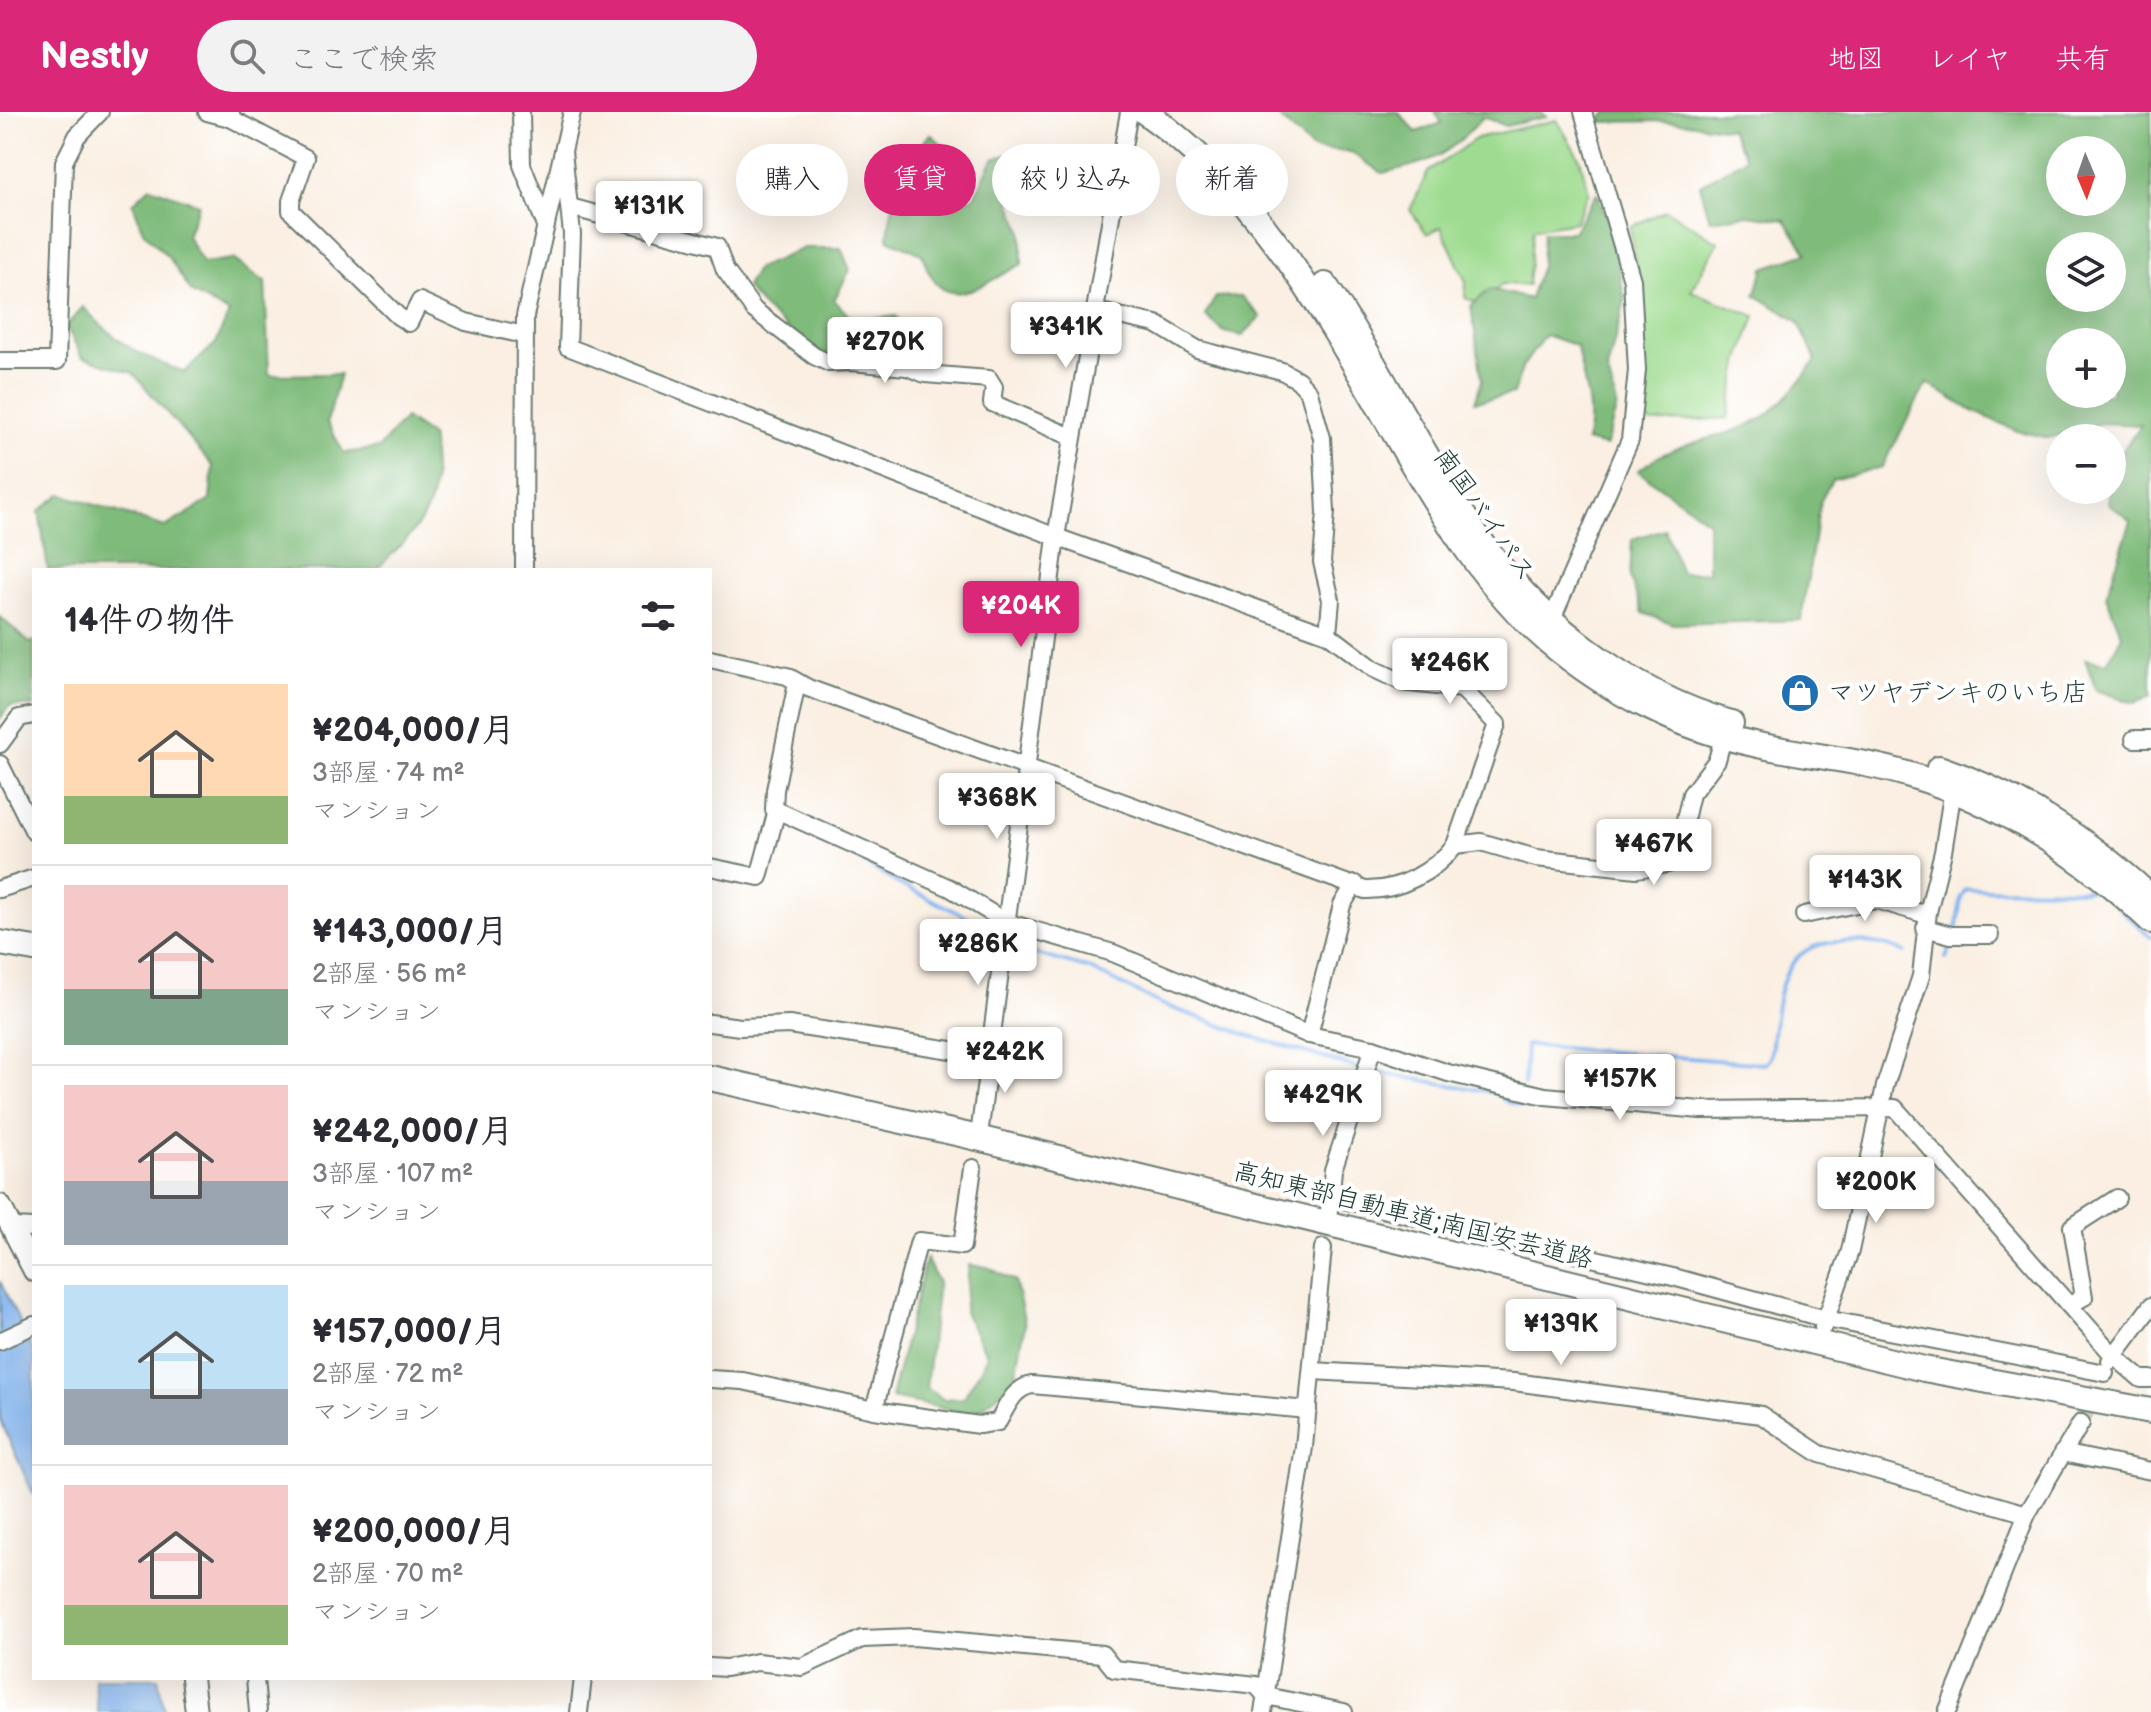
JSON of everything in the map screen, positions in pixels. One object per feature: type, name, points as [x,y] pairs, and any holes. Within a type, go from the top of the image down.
[{"type":"highway","name":"南国バイパス","points":[[1145,112],[1205,160],[1246,201],[1286,254],[1439,509],[1498,592],[1548,641],[1595,674],[1678,722],[1891,754],[1972,780],[2059,825],[2150,893]]},
{"type":"highway","name":"南国バイパス","points":[[1168,112],[1226,165],[1297,245],[1356,331],[1473,531],[1518,588],[1552,619],[1641,685],[1725,729],[1883,768],[1953,789],[2056,843],[2151,921]]},
{"type":"highway","points":[[0,943],[32,949]]},
{"type":"highway","name":"高知東部自動車道;南国安芸道路","points":[[712,1078],[965,1135],[1924,1369],[2151,1411]]},
{"type":"highway","points":[[1924,1369],[1997,1391],[2151,1427]]},
{"type":"highway","points":[[2035,1391],[2151,1399]]},
{"type":"main road","points":[[0,1205],[32,1267]]},
{"type":"main road","points":[[192,1680],[196,1712]]},
{"type":"street","points":[[0,361],[57,361],[64,162],[77,136],[100,112]]},
{"type":"street","points":[[207,112],[230,115],[306,158],[291,201],[291,211],[398,316],[409,323],[420,301],[466,322],[524,335]]},
{"type":"street","points":[[521,112],[522,165],[546,226]]},
{"type":"street","points":[[524,568],[524,335],[572,112]]},
{"type":"street","points":[[980,1128],[1056,537],[1096,311],[1120,148],[1129,112]]},
{"type":"street","points":[[1552,619],[1630,440],[1635,415],[1632,280],[1583,112]]},
{"type":"street","points":[[563,151],[570,207],[568,347],[1056,537],[1328,634],[1374,669],[1402,682],[1462,689],[1497,724],[1455,845],[1447,855],[1400,886],[1365,890],[802,685],[787,676],[712,659]]},
{"type":"street","points":[[570,207],[717,247],[725,270],[754,310],[814,356],[829,363],[907,367],[925,374],[989,379],[994,387],[992,403],[1072,437]]},
{"type":"street","points":[[1096,311],[1156,324],[1197,349],[1282,371],[1298,380],[1309,392],[1322,438],[1326,512],[1322,562],[1331,600],[1328,634]]},
{"type":"street","points":[[712,867],[759,877],[777,810],[774,795],[802,685]]},
{"type":"street","points":[[0,744],[19,718],[32,715]]},
{"type":"street","points":[[1455,845],[1481,842],[1536,858],[1637,869],[1668,864],[1676,858],[1691,794],[1717,760],[1725,729]]},
{"type":"street","points":[[0,764],[32,828]]},
{"type":"street","points":[[1824,1323],[1850,1251],[1881,1107],[1921,976],[1926,922],[1953,789]]},
{"type":"street","points":[[777,810],[950,888],[1006,922],[1113,953],[1309,1035],[1373,1048],[1448,1073],[1545,1096],[1701,1110],[1895,1108],[2113,1355],[2141,1379],[2151,1379]]},
{"type":"street","points":[[0,889],[32,879]]},
{"type":"street","points":[[1309,1035],[1342,905],[1355,884]]},
{"type":"street","points":[[1804,915],[1876,900],[1951,935],[1990,935]]},
{"type":"street","points":[[712,1023],[740,1027],[789,1025],[990,1056]]},
{"type":"street","points":[[1373,1048],[1366,1079],[1333,1170],[1330,1204],[1677,1278],[1824,1323],[2103,1377],[2113,1355],[2151,1306]]},
{"type":"street","points":[[874,1410],[919,1241],[962,1246],[973,1168]]},
{"type":"street","points":[[2069,1305],[2084,1297],[2072,1227],[2117,1198]]},
{"type":"street","points":[[13,1227],[32,1228]]},
{"type":"street","points":[[1265,1704],[1308,1410],[1323,1248]]},
{"type":"street","points":[[0,1341],[32,1326]]},
{"type":"street","points":[[1312,1371],[1514,1382],[1761,1415],[1809,1449],[1840,1461],[2027,1514]]},
{"type":"street","points":[[712,1379],[743,1381],[874,1410],[990,1425],[998,1422],[1022,1387],[1032,1385],[1308,1410]]},
{"type":"street","points":[[1947,1712],[2027,1514],[2081,1423]]},
{"type":"street","points":[[2062,1453],[2151,1471]]},
{"type":"street","points":[[712,1667],[726,1668],[757,1662],[802,1667],[862,1639],[914,1637],[1102,1654],[1114,1669],[1256,1685],[1265,1704]]},
{"type":"street","points":[[255,1680],[258,1712]]},
{"type":"street","points":[[579,1712],[583,1680]]},
{"type":"street","points":[[1265,1704],[1344,1712]]},
{"type":"green space","points":[[1273,112],[1398,112],[1416,132],[1442,123],[1435,112],[1541,112],[1546,117],[1506,126],[1483,117],[1460,141],[1438,156],[1382,173],[1350,152],[1313,149]]},
{"type":"green space","points":[[1608,112],[2151,112],[2151,695],[2134,703],[2096,690],[2085,659],[2107,663],[2122,635],[2106,596],[2131,521],[2109,504],[2126,504],[2126,446],[2141,425],[2046,424],[2046,437],[2017,431],[1969,409],[1927,383],[1882,467],[1832,480],[1820,502],[1801,620],[1673,624],[1643,613],[1630,578],[1632,539],[1665,529],[1681,573],[1708,572],[1708,521],[1638,471],[1680,447],[1739,429],[1763,418],[1780,404],[1816,360],[1798,321],[1755,295],[1764,268],[1807,253],[1785,220],[1748,215],[1710,220],[1700,185],[1746,158],[1730,129],[1672,121],[1598,122]]},
{"type":"green space","points":[[1557,120],[1580,159],[1589,192],[1575,222],[1533,229],[1528,285],[1502,284],[1482,304],[1465,298],[1466,282],[1441,227],[1427,234],[1410,210],[1428,172],[1477,138]]},
{"type":"green space","points":[[930,134],[942,144],[923,144]]},
{"type":"green space","points":[[992,161],[992,216],[1016,216],[1022,230],[1022,264],[976,288],[950,292],[939,286],[930,274],[922,254],[888,239],[891,216],[976,216],[976,193]]},
{"type":"green space","points":[[150,187],[199,204],[187,236],[203,263],[233,259],[265,282],[269,375],[340,374],[327,422],[344,453],[379,448],[405,418],[431,436],[434,480],[426,512],[407,539],[378,568],[48,568],[39,511],[61,494],[165,527],[210,500],[213,466],[133,373],[82,357],[66,326],[83,307],[129,347],[185,372],[216,343],[229,313],[192,293],[169,258],[143,231],[133,203]]},
{"type":"green space","points":[[1597,193],[1608,219],[1625,300],[1607,370],[1617,405],[1606,446],[1586,441],[1589,405],[1577,346],[1545,335],[1523,366],[1513,394],[1475,402],[1482,379],[1471,306],[1490,289],[1530,299],[1541,265],[1543,232],[1573,232]]},
{"type":"green space","points":[[1666,210],[1718,242],[1691,291],[1755,316],[1740,359],[1728,418],[1652,423],[1644,419],[1642,298],[1630,227]]},
{"type":"green space","points":[[804,248],[841,248],[850,270],[834,300],[854,321],[896,316],[905,332],[907,352],[856,358],[826,355],[795,335],[761,304],[746,287],[756,269]]},
{"type":"green space","points":[[1241,296],[1261,317],[1242,336],[1224,332],[1205,315],[1216,297]]},
{"type":"green space","points":[[0,617],[32,642],[32,706],[9,706],[0,719]]},
{"type":"green space","points":[[926,1258],[938,1283],[926,1388],[943,1399],[964,1398],[987,1355],[964,1312],[969,1265],[987,1267],[1015,1281],[1025,1324],[1015,1381],[974,1414],[891,1398]]},
{"type":"water","points":[[0,1281],[32,1349],[32,1491],[0,1419]]},
{"type":"water","points":[[94,1680],[158,1680],[165,1712],[98,1712]]},
{"type":"waterway","points":[[782,820],[827,842]]},
{"type":"waterway","points":[[839,846],[899,884],[977,922]]},
{"type":"waterway","points":[[1956,932],[1961,897],[1966,889],[2099,890]]},
{"type":"waterway","points":[[2115,904],[2151,937]]},
{"type":"waterway","points":[[1946,958],[1954,941]]},
{"type":"waterway","points":[[1524,1085],[1526,1045],[1765,1064],[1770,1058],[1783,982],[1801,954],[1817,946],[1838,942],[1879,944],[1905,952]]},
{"type":"waterway","points":[[1036,954],[1090,969],[1161,1004],[1250,1036],[1361,1069]]},
{"type":"waterway","points":[[1369,1071],[1497,1093],[1507,1102],[1525,1107]]},
{"type":"tunnel","points":[[2081,1423],[2101,1381]]},
{"type":"place","name":"マツヤデンキのいち店","points":[[1800,693]]}]
